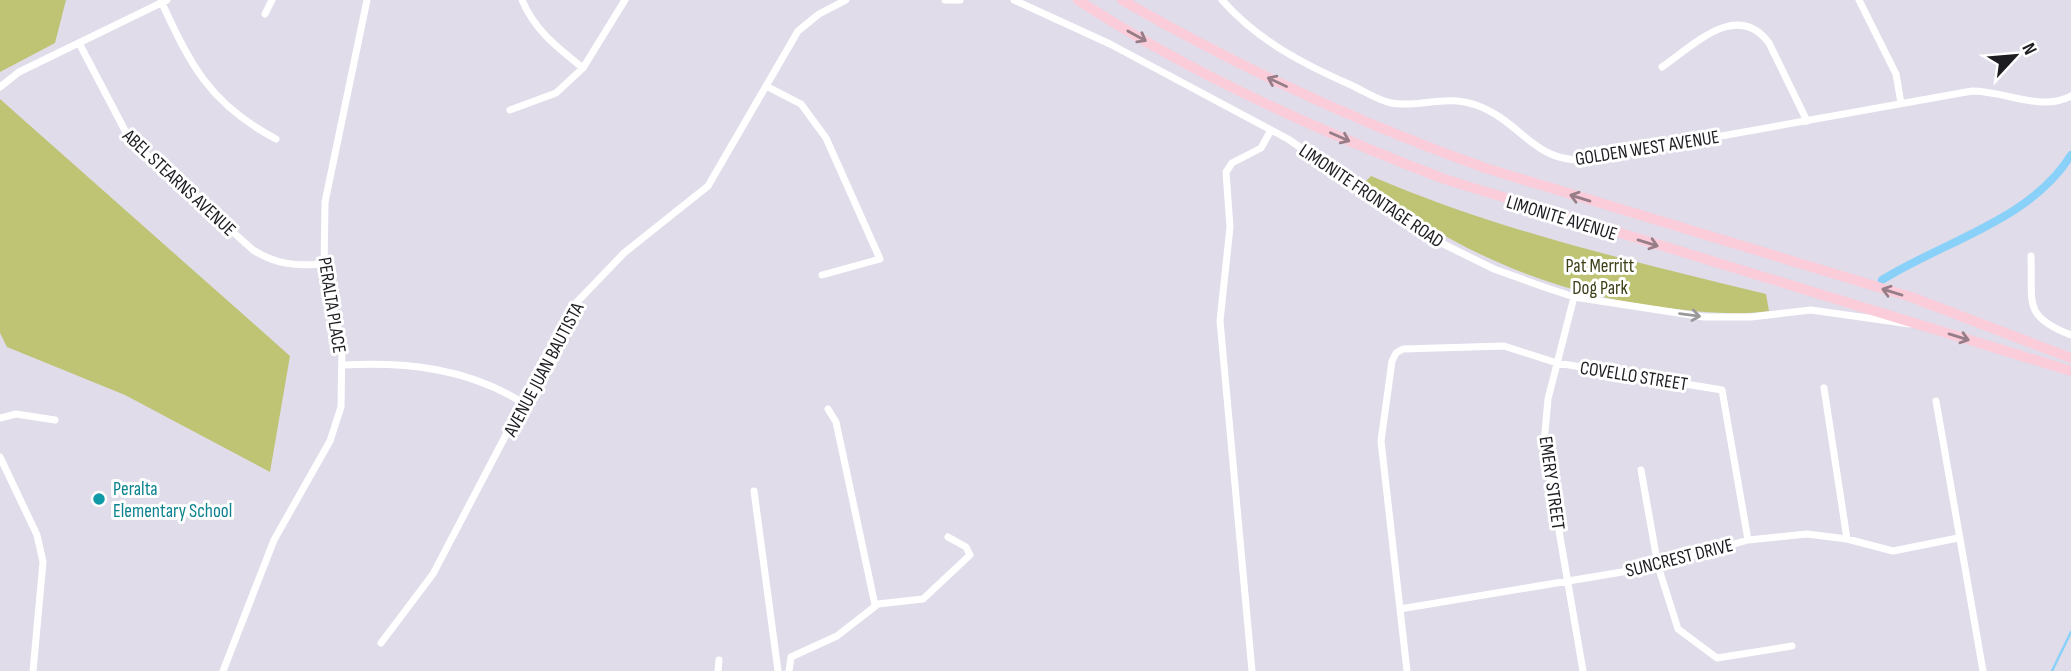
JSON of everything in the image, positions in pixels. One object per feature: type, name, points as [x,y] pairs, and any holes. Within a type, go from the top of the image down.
[{"type":"main road","name":"LIMONITE AVENUE","points":[[1079,0],[1116,25],[1233,89],[1392,159],[1507,200],[2071,371]]},
{"type":"main road","name":"LIMONITE AVENUE","points":[[1122,0],[1225,58],[1351,117],[1415,143],[1511,177],[1910,297],[2071,358]]},
{"type":"street","points":[[265,14],[272,0]]},
{"type":"street","name":"PERALTA PLACE","points":[[223,671],[274,540],[330,441],[341,407],[343,365],[340,336],[324,264],[325,202],[367,0]]},
{"type":"street","points":[[522,0],[528,16],[544,37],[583,68]]},
{"type":"street","points":[[510,110],[556,93],[583,68],[625,0]]},
{"type":"street","name":"AVENUE JUAN BAUTISTA","points":[[381,643],[433,574],[573,305],[624,253],[708,186],[798,31],[819,14],[845,0]]},
{"type":"street","points":[[945,0],[960,0]]},
{"type":"street","name":"LIMONITE FRONTAGE ROAD","points":[[1014,0],[1111,44],[1271,130],[1311,153],[1433,239],[1494,269],[1574,297],[1704,317],[1751,317],[1811,310],[1889,324],[1921,325]]},
{"type":"street","name":"GOLDEN WEST AVENUE","points":[[1222,0],[1255,31],[1310,66],[1391,103],[1446,99],[1475,105],[1505,121],[1541,151],[1566,160],[1593,159],[1972,91],[2003,93],[2039,103],[2060,101],[2071,96]]},
{"type":"street","points":[[1859,0],[1896,74],[1901,103]]},
{"type":"street","points":[[0,87],[19,72],[163,1],[204,83],[253,126],[276,139]]},
{"type":"street","points":[[1662,67],[1728,23],[1745,23],[1760,32],[1769,43],[1807,121]]},
{"type":"street","name":"ABEL STEARNS AVENUE","points":[[79,43],[120,126],[155,164],[260,255],[282,265],[324,264]]},
{"type":"street","points":[[766,86],[801,104],[826,138],[880,259],[822,275]]},
{"type":"street","points":[[1252,671],[1220,321],[1230,227],[1226,172],[1232,163],[1261,148],[1271,130]]},
{"type":"street","points":[[2031,256],[2033,303],[2037,317],[2042,323],[2071,335]]},
{"type":"street","name":"EMERY STREET","points":[[1574,297],[1548,399],[1544,443],[1583,671]]},
{"type":"street","name":"COVELLO STREET","points":[[1400,610],[1381,441],[1396,354],[1403,349],[1485,344],[1504,346],[1557,363],[1722,390],[1748,540]]},
{"type":"street","points":[[343,365],[410,365],[452,372],[498,388],[523,403]]},
{"type":"street","points":[[1824,388],[1847,539]]},
{"type":"street","points":[[1936,401],[1983,671]]},
{"type":"street","points":[[828,409],[836,422],[875,605]]},
{"type":"street","points":[[0,418],[16,414],[55,420]]},
{"type":"street","points":[[0,457],[37,535],[43,562],[33,671]]},
{"type":"street","points":[[1641,470],[1658,566],[1678,629],[1717,658],[1792,646]]},
{"type":"street","points":[[754,491],[778,667],[789,667],[799,651],[837,636],[875,605],[923,599],[968,558],[970,550],[948,537]]},
{"type":"street","name":"SUNCREST DRIVE","points":[[1400,610],[1658,566],[1748,540],[1807,534],[1847,539],[1893,551],[1958,538]]},
{"type":"street","points":[[1400,610],[1407,671]]},
{"type":"street","points":[[718,671],[719,660]]},
{"type":"green space","points":[[0,0],[66,0],[55,43],[0,72]]},
{"type":"green space","points":[[0,99],[290,356],[270,472],[125,395],[7,347],[0,333]]},
{"type":"green space","name":"Pat Merritt Dog Park","points":[[1371,176],[1419,196],[1517,229],[1615,257],[1766,294],[1769,311],[1731,313],[1668,308],[1585,293],[1545,281],[1470,249],[1433,229],[1364,183]]},
{"type":"waterway","points":[[1882,280],[2010,213],[2054,177],[2071,155]]},
{"type":"waterway","points":[[2052,671],[2071,632]]},
{"type":"place","name":"Peralta Elementary School","points":[[99,499]]}]
